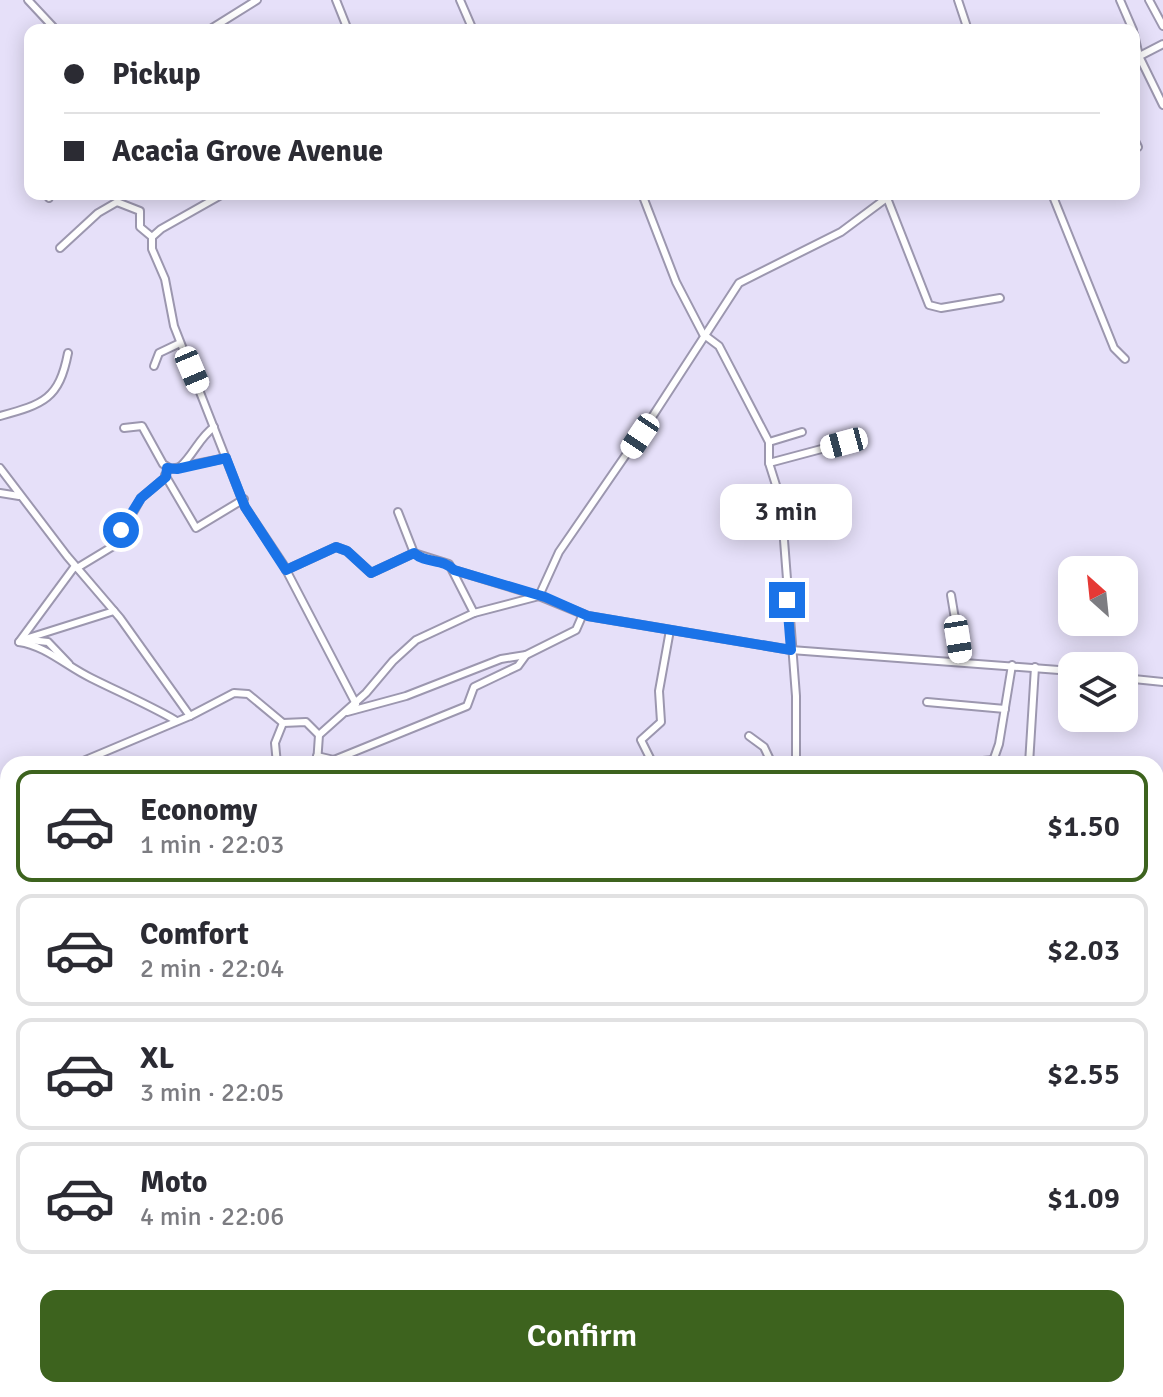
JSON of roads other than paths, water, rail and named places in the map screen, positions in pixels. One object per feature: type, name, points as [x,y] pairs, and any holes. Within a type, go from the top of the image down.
[{"type":"street","points":[[28,0],[50,24]]},
{"type":"street","points":[[219,24],[257,0]]},
{"type":"street","points":[[336,0],[346,24]]},
{"type":"street","points":[[460,0],[470,24]]},
{"type":"street","points":[[958,0],[966,24]]},
{"type":"street","points":[[1120,0],[1130,24]]},
{"type":"street","points":[[1149,0],[1163,26]]},
{"type":"street","points":[[1140,56],[1163,44]]},
{"type":"street","points":[[1140,65],[1163,105]]},
{"type":"street","points":[[152,237],[213,200]]},
{"type":"street","points":[[644,200],[676,282],[703,334],[719,346],[769,442],[769,463],[781,501],[796,696],[796,756]]},
{"type":"street","points":[[539,596],[559,552],[739,283],[841,232],[885,200]]},
{"type":"street","points":[[891,200],[929,305],[941,308],[1000,298]]},
{"type":"street","points":[[1054,200],[1114,348],[1125,359]]},
{"type":"street","points":[[60,248],[98,213],[117,202],[140,211],[140,227],[152,237]]},
{"type":"street","points":[[152,237],[152,249],[165,279],[180,343],[226,458],[244,499],[286,570],[356,704]]},
{"type":"street","points":[[154,366],[159,353],[180,343]]},
{"type":"street","points":[[0,416],[33,406],[55,392],[68,353]]},
{"type":"street","points":[[124,428],[142,426],[167,468],[166,477],[196,528],[244,499]]},
{"type":"street","points":[[177,469],[214,427]]},
{"type":"street","points":[[769,442],[802,432]]},
{"type":"street","points":[[769,463],[844,443]]},
{"type":"street","points":[[167,468],[177,469],[226,458]]},
{"type":"street","points":[[0,468],[19,496],[114,611],[190,716]]},
{"type":"street","points":[[19,642],[76,567],[115,545],[141,498],[166,477]]},
{"type":"street","points":[[0,493],[19,496]]},
{"type":"street","points":[[398,512],[414,553],[418,557],[449,564],[474,613]]},
{"type":"street","points":[[286,570],[336,547],[347,551],[371,573],[414,553]]},
{"type":"street","points":[[454,570],[539,596],[583,614],[791,650],[1058,669]]},
{"type":"street","points":[[951,595],[962,661]]},
{"type":"street","points":[[317,756],[319,735],[356,704],[406,648],[435,629],[474,613],[539,596]]},
{"type":"street","points":[[19,642],[114,611]]},
{"type":"street","points":[[344,713],[406,696],[501,659],[526,655],[576,630],[583,614]]},
{"type":"street","points":[[649,756],[641,740],[661,722],[659,691],[670,630]]},
{"type":"street","points":[[19,642],[45,650],[175,720]]},
{"type":"street","points":[[344,756],[467,706],[471,702],[471,689],[518,666],[526,655]]},
{"type":"street","points":[[994,756],[1012,665]]},
{"type":"street","points":[[1029,756],[1035,667]]},
{"type":"street","points":[[1138,679],[1163,682]]},
{"type":"street","points":[[96,756],[240,692],[259,702],[283,723],[306,722],[319,735]]},
{"type":"street","points":[[927,702],[1005,709]]},
{"type":"street","points":[[276,756],[275,743],[283,723]]},
{"type":"street","points":[[749,736],[764,747],[768,756]]}]
